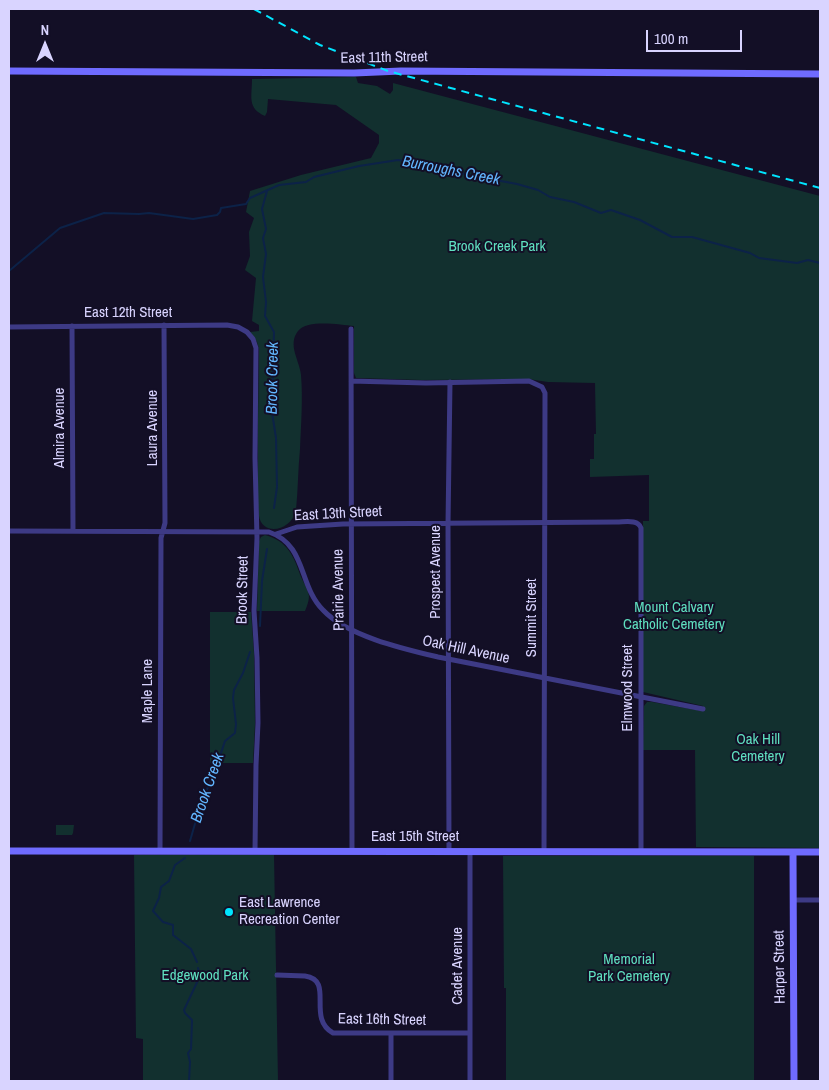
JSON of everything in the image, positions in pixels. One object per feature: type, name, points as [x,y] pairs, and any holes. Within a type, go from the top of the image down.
[{"type":"street","name":"East 11th Street","points":[[9,71],[354,73],[401,70],[820,74]]},
{"type":"street","name":"Laura Avenue","points":[[163,531],[165,523],[166,464],[164,325]]},
{"type":"street","name":"East 12th Street","points":[[9,327],[227,325],[238,327],[247,332]]},
{"type":"street","name":"Almira Avenue","points":[[72,326],[73,531]]},
{"type":"street","name":"Prairie Avenue","points":[[351,329],[352,851]]},
{"type":"street","name":"Brook Street","points":[[247,332],[253,339],[256,348],[255,458],[257,532],[254,619],[258,723],[255,851]]},
{"type":"street","points":[[351,381],[450,382]]},
{"type":"street","name":"Summit Street","points":[[450,382],[529,381],[542,387],[546,398],[544,852]]},
{"type":"street","name":"Prospect Avenue","points":[[449,851],[448,524],[450,382]]},
{"type":"street","name":"East 13th Street","points":[[9,531],[269,532],[276,534],[297,527],[351,524],[617,522],[637,522],[640,524]]},
{"type":"street","name":"Elmwood Street","points":[[640,524],[641,852]]},
{"type":"street","name":"Maple Lane","points":[[160,851],[161,549],[163,531]]},
{"type":"street","name":"Oak Hill Avenue","points":[[276,534],[286,540],[295,552],[311,591],[322,609],[337,622],[352,630],[403,648],[449,660],[703,709]]},
{"type":"street","name":"East 15th Street","points":[[9,851],[820,852]]},
{"type":"street","name":"Cadet Avenue","points":[[470,851],[470,1081]]},
{"type":"street","name":"Harper Street","points":[[793,852],[794,1081]]},
{"type":"street","points":[[793,900],[820,900]]},
{"type":"street","name":"East 16th Street","points":[[277,975],[310,976],[317,981],[320,990],[322,1021],[324,1027],[333,1033],[470,1033]]},
{"type":"street","points":[[391,1033],[391,1081]]},
{"type":"green space","name":"Brook Creek Park","points":[[356,77],[358,83],[377,86],[390,94],[393,90],[393,83],[820,196],[820,848],[696,847],[695,750],[643,750],[644,706],[647,702],[702,711],[703,706],[643,692],[643,521],[649,521],[649,475],[590,477],[590,459],[594,459],[594,434],[596,434],[595,383],[548,382],[528,379],[422,380],[356,378],[354,373],[354,326],[316,324],[303,327],[295,336],[294,342],[301,375],[302,393],[296,510],[289,523],[283,527],[271,529],[265,527],[261,522],[258,498],[259,349],[257,342],[250,332],[259,331],[259,325],[252,321],[256,278],[245,270],[250,256],[249,232],[254,218],[246,212],[250,191],[301,175],[371,158],[379,143],[379,135],[336,105],[268,99],[265,116],[259,113],[253,106],[251,97],[252,79]]},
{"type":"green space","points":[[265,535],[279,541],[293,557],[309,596],[305,611],[257,611],[259,541]]},
{"type":"green space","points":[[210,612],[251,612],[254,653],[255,724],[253,763],[210,763]]},
{"type":"green space","points":[[56,825],[74,825],[72,835],[56,835]]},
{"type":"green space","name":"Edgewood Park","points":[[134,855],[274,855],[278,1081],[143,1081],[143,1039],[136,1038]]},
{"type":"green space","name":"Memorial Park Cemetery","points":[[503,856],[754,856],[754,1081],[506,1081]]},
{"type":"waterway","name":"Burroughs Creek","points":[[9,271],[60,228],[104,213],[149,213],[193,219],[217,215],[221,208],[246,204],[250,198],[279,185],[306,182],[314,177],[359,166],[398,160],[517,184],[538,190],[550,197],[574,202],[601,213],[611,210],[640,220],[672,237],[692,237],[750,253],[759,258],[797,263],[808,260],[820,263]]},
{"type":"waterway","name":"Brook Creek","points":[[267,191],[262,209],[266,229],[263,238],[266,254],[263,277],[266,302],[265,316],[274,332],[272,412],[276,438],[277,487],[274,508]]},
{"type":"waterway","name":"Brook Creek","points":[[260,626],[262,581],[267,549]]},
{"type":"waterway","name":"Brook Creek","points":[[190,841],[201,803],[215,771],[225,741],[235,733],[234,690],[243,673],[250,652]]},
{"type":"waterway","name":"Brook Creek","points":[[185,858],[175,865],[169,881],[161,887],[159,898],[153,911],[163,922],[173,925],[173,935],[191,949],[197,962]]},
{"type":"waterway","name":"Brook Creek","points":[[189,1081],[190,1062],[188,1053],[191,1049],[192,1020],[184,1010],[200,976],[198,968]]},
{"type":"railway","points":[[254,9],[320,45],[388,71],[820,188]]},
{"type":"place","name":"East Lawrence Recreation Center","points":[[229,912]]},
{"type":"park label","name":"Mount Calvary Catholic Cemetery","points":[[674,616]]},
{"type":"park label","name":"Oak Hill Cemetery","points":[[758,748]]}]
